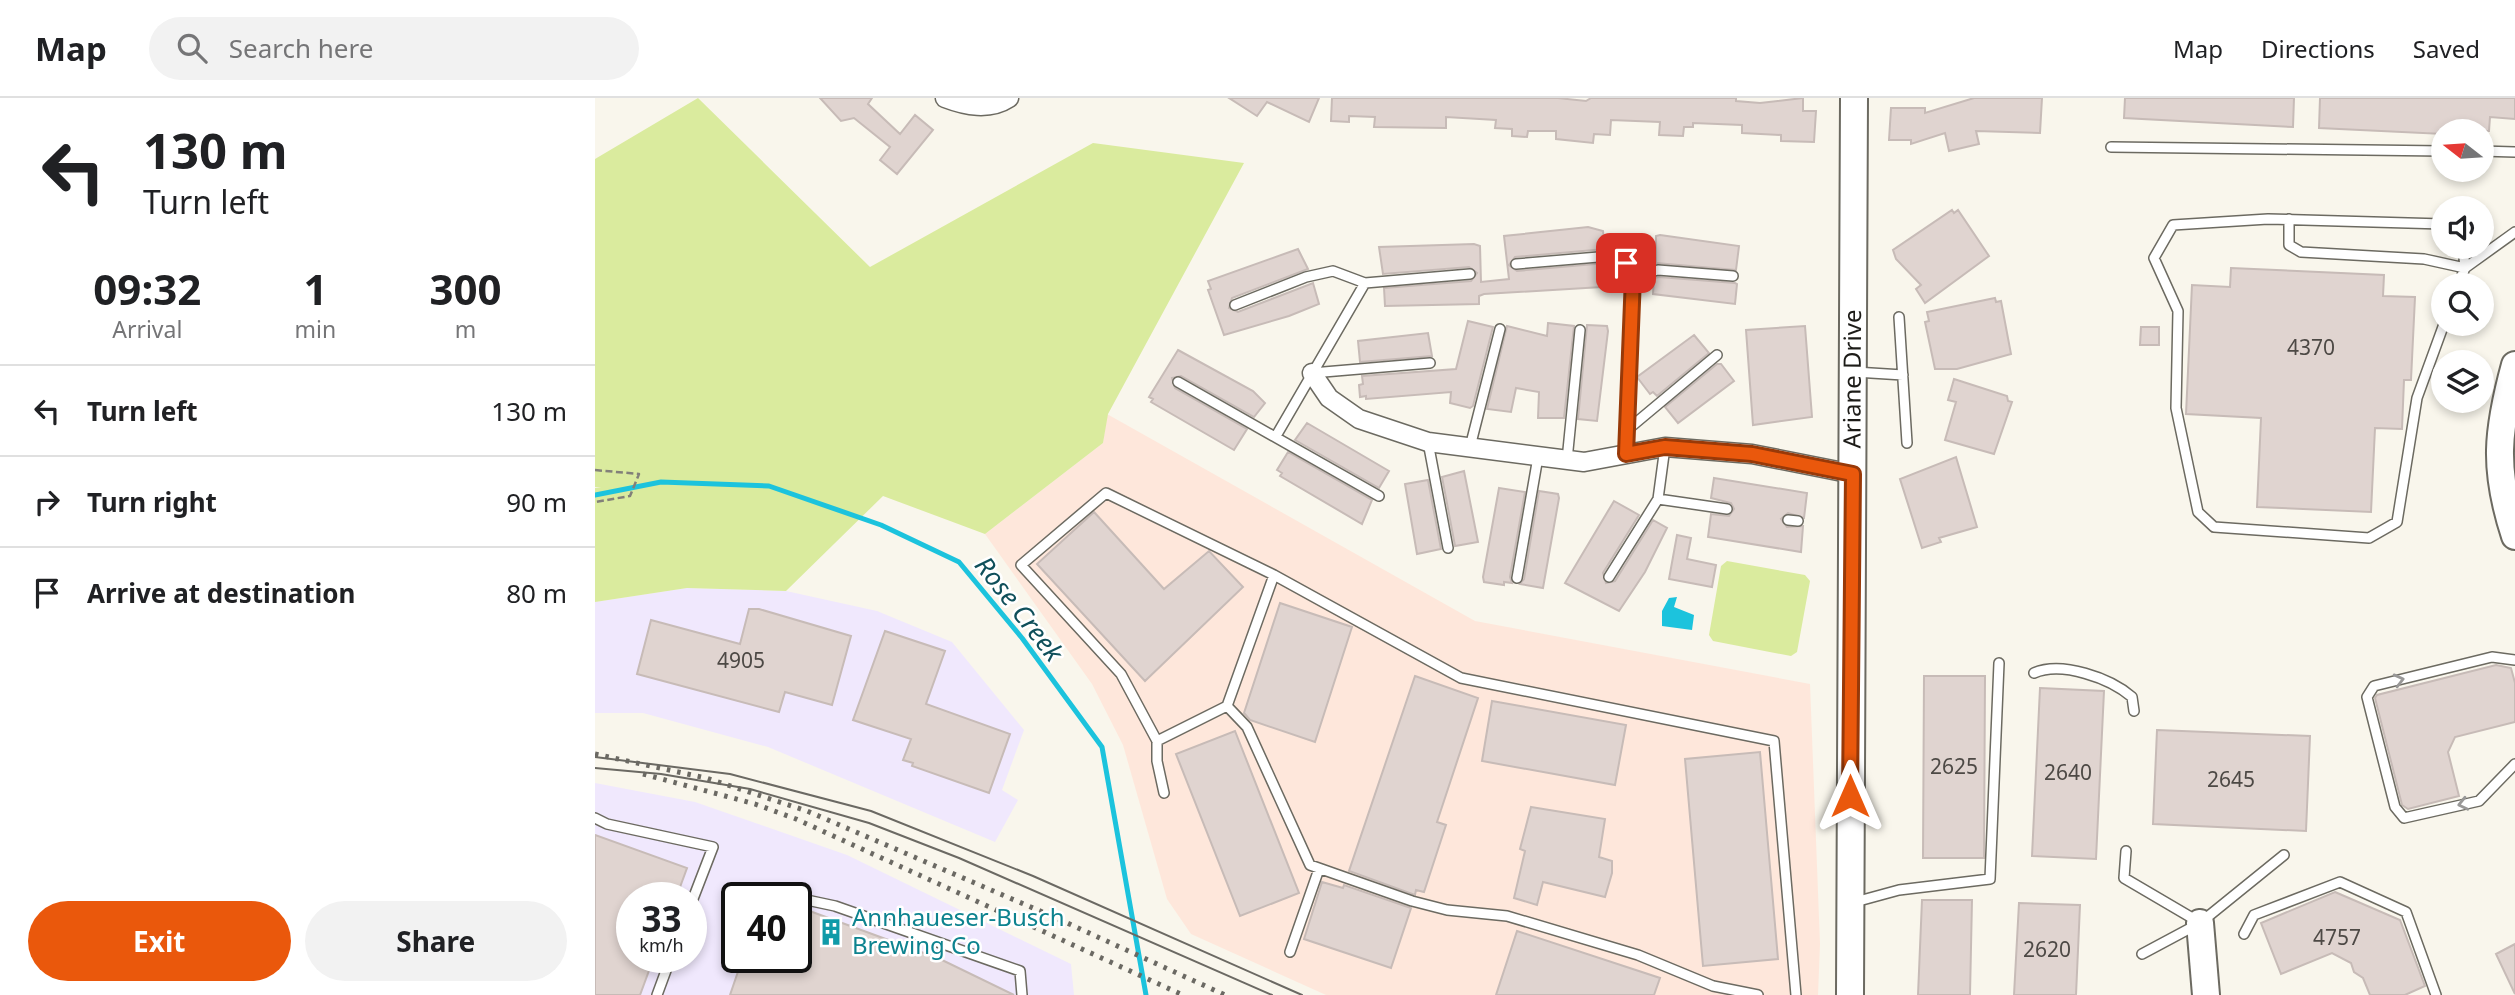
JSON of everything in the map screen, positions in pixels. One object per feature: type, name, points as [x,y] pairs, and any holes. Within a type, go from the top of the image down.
[{"type":"street","points":[[945,98],[970,107],[1002,103],[1009,98]]},
{"type":"street","name":"Ariane Drive","points":[[1850,995],[1854,98]]},
{"type":"street","points":[[2515,365],[2501,416],[2499,454],[2502,495],[2515,536]]},
{"type":"street","points":[[1312,373],[1329,398],[1359,419],[1428,442],[1584,462],[1665,447],[1752,454],[1853,474]]},
{"type":"street","points":[[2200,923],[2206,995]]},
{"type":"lane","points":[[2111,147],[2431,151]]},
{"type":"lane","points":[[2494,151],[2515,152]]},
{"type":"lane","points":[[2289,219],[2288,240],[2293,250],[2424,259],[2465,268],[2515,232]]},
{"type":"lane","points":[[2431,224],[2289,219],[2173,225],[2154,258],[2178,311],[2176,408],[2198,512],[2214,527],[2369,538],[2397,522],[2417,398],[2440,336]]},
{"type":"lane","points":[[1516,264],[1610,256],[1626,263],[1633,277],[1626,454]]},
{"type":"lane","points":[[2463,273],[2464,259]]},
{"type":"lane","points":[[1633,277],[1658,270],[1733,276]]},
{"type":"lane","points":[[1235,305],[1306,277],[1333,271],[1365,283],[1470,274]]},
{"type":"lane","points":[[1276,436],[1365,283]]},
{"type":"lane","points":[[1899,317],[1907,443]]},
{"type":"lane","points":[[1470,447],[1500,329]]},
{"type":"lane","points":[[1567,460],[1580,330]]},
{"type":"lane","points":[[1626,431],[1717,355]]},
{"type":"lane","points":[[1312,373],[1430,362]]},
{"type":"lane","points":[[1853,372],[1903,375]]},
{"type":"lane","points":[[1178,382],[1379,496]]},
{"type":"lane","points":[[1428,442],[1448,548]]},
{"type":"lane","points":[[1609,577],[1658,499],[1665,447]]},
{"type":"lane","points":[[1517,578],[1538,457]]},
{"type":"lane","points":[[1164,793],[1157,761],[1157,741],[1121,674],[1021,565],[1106,493],[1274,575],[1461,678],[1774,741],[1795,995]]},
{"type":"lane","points":[[1658,499],[1727,509]]},
{"type":"lane","points":[[1157,741],[1227,706],[1274,575]]},
{"type":"lane","points":[[2515,660],[2493,657],[2374,686],[2367,697],[2395,807],[2403,818],[2479,801],[2515,764]]},
{"type":"lane","points":[[1850,903],[1899,890],[1990,879],[1999,663]]},
{"type":"lane","points":[[2034,673],[2047,667],[2116,684],[2132,697],[2134,711]]},
{"type":"lane","points":[[1227,706],[1247,727],[1310,865],[1412,901],[1447,909],[1507,916],[1638,955],[1713,986],[1758,995]]},
{"type":"lane","points":[[595,818],[607,824],[713,847],[699,882]]},
{"type":"lane","points":[[2126,851],[2124,878],[2200,923]]},
{"type":"lane","points":[[2142,954],[2200,923],[2284,855]]},
{"type":"lane","points":[[1290,952],[1319,869]]},
{"type":"lane","points":[[2244,933],[2255,915],[2340,882],[2406,912],[2436,995]]},
{"type":"lane","points":[[812,901],[835,906],[1020,971],[1022,995]]},
{"type":"lane","points":[[657,995],[665,973]]},
{"type":"path","points":[[595,470],[639,474],[630,496],[595,502]]},
{"type":"shaded area","points":[[1107,414],[1475,621],[1810,684],[1820,944],[1818,995],[1326,995],[1191,934],[1167,899],[1123,745],[1092,684],[985,534],[1103,443]]},
{"type":"shaded area","points":[[687,588],[786,591],[877,611],[952,642],[1024,730],[1002,790],[1018,800],[995,842],[768,747],[643,713],[595,713],[595,602]]},
{"type":"shaded area","points":[[595,783],[695,802],[847,855],[1071,964],[1074,995],[595,995]]},
{"type":"green space","points":[[698,98],[870,267],[1093,143],[1244,163],[1108,414],[1103,443],[985,534],[883,496],[786,591],[687,588],[595,602],[595,488],[601,487],[595,487],[595,159]]},
{"type":"green space","points":[[1727,561],[1805,575],[1810,581],[1797,652],[1791,656],[1713,641],[1709,635],[1721,566]]},
{"type":"water","points":[[1677,597],[1674,607],[1694,615],[1692,630],[1662,626],[1662,611],[1669,598]]},
{"type":"building","points":[[820,98],[872,98],[868,104],[900,134],[915,115],[933,130],[897,174],[880,160],[890,147],[854,118],[841,121]]},
{"type":"building","points":[[1229,98],[1319,98],[1309,122],[1267,102],[1257,116]]},
{"type":"building","points":[[1332,98],[1558,98],[1586,101],[1591,98],[1736,98],[1736,101],[1760,103],[1803,98],[1803,111],[1816,111],[1814,142],[1781,141],[1781,135],[1742,133],[1742,125],[1693,123],[1693,127],[1684,127],[1683,136],[1659,135],[1660,122],[1611,120],[1610,135],[1594,134],[1593,143],[1556,139],[1556,131],[1528,131],[1527,137],[1512,136],[1512,129],[1495,128],[1496,120],[1446,117],[1446,128],[1374,127],[1375,117],[1349,116],[1349,122],[1331,121]]},
{"type":"building","points":[[1974,98],[2042,98],[2040,133],[1976,131],[1979,144],[1949,151],[1945,133],[1911,144],[1911,140],[1889,140],[1891,108],[1925,108],[1925,113]]},
{"type":"building","points":[[2125,98],[2294,98],[2293,127],[2124,118]]},
{"type":"building","points":[[2320,98],[2515,98],[2515,119],[2431,119],[2431,133],[2319,128]]},
{"type":"building","points":[[1952,210],[1954,213],[1958,210],[1989,256],[1925,303],[1916,289],[1921,285],[1896,259],[1893,250]]},
{"type":"building","points":[[1588,227],[1603,231],[1605,249],[1515,257],[1509,265],[1517,271],[1606,263],[1606,285],[1602,287],[1484,294],[1479,296],[1479,304],[1385,306],[1384,288],[1471,281],[1477,273],[1469,267],[1383,274],[1379,247],[1480,246],[1481,282],[1509,279],[1504,236]]},
{"type":"building","points":[[1656,236],[1739,246],[1736,270],[1656,263]]},
{"type":"building","points":[[1298,249],[1308,269],[1232,298],[1229,308],[1238,312],[1313,283],[1319,304],[1289,316],[1224,335],[1208,290],[1211,289],[1208,281]]},
{"type":"building","points":[[2231,268],[2384,275],[2383,296],[2415,297],[2411,380],[2404,380],[2402,429],[2375,428],[2371,512],[2257,507],[2261,418],[2186,414],[2192,285],[2230,287]]},
{"type":"building","points":[[1654,278],[1735,283],[1735,304],[1653,294]]},
{"type":"building","points":[[1995,298],[1996,302],[2001,301],[2011,354],[1957,369],[1935,369],[1925,322],[1929,321],[1927,312]]},
{"type":"building","points":[[1468,321],[1493,327],[1473,406],[1470,408],[1450,403],[1451,392],[1366,399],[1366,396],[1360,397],[1359,385],[1363,384],[1362,376],[1456,369]]},
{"type":"building","points":[[1548,323],[1574,326],[1564,418],[1538,418],[1539,392],[1516,388],[1511,412],[1487,409],[1507,326],[1547,336]]},
{"type":"building","points":[[1587,325],[1607,326],[1608,331],[1597,421],[1578,419]]},
{"type":"building","points":[[1805,326],[1812,417],[1753,425],[1746,330]]},
{"type":"building","points":[[2141,327],[2159,327],[2159,345],[2140,345]]},
{"type":"building","points":[[1428,333],[1432,356],[1360,362],[1358,341]]},
{"type":"building","points":[[1694,335],[1709,353],[1657,396],[1653,392],[1650,394],[1637,377]]},
{"type":"building","points":[[1178,350],[1253,391],[1265,403],[1254,417],[1181,376],[1172,378],[1175,388],[1247,429],[1234,450],[1151,402],[1153,399],[1149,397]]},
{"type":"building","points":[[1717,364],[1721,364],[1734,381],[1678,423],[1665,407]]},
{"type":"building","points":[[1954,379],[2007,396],[2008,401],[2012,402],[1994,454],[1945,440],[1956,402],[1948,400]]},
{"type":"building","points":[[1307,423],[1389,471],[1379,488],[1295,440]]},
{"type":"building","points":[[1288,452],[1372,500],[1362,524],[1280,476],[1282,473],[1277,470]]},
{"type":"building","points":[[1956,457],[1977,527],[1939,538],[1941,542],[1922,548],[1900,479]]},
{"type":"building","points":[[1464,471],[1478,542],[1455,546],[1442,477]]},
{"type":"building","points":[[1714,478],[1807,493],[1804,518],[1788,513],[1781,519],[1787,527],[1803,526],[1801,552],[1708,537],[1711,514],[1729,516],[1734,509],[1731,503],[1711,498]]},
{"type":"building","points":[[1428,480],[1441,549],[1417,554],[1405,484]]},
{"type":"building","points":[[1499,488],[1525,492],[1510,577],[1512,583],[1504,582],[1504,585],[1484,582],[1483,577]]},
{"type":"building","points":[[1539,491],[1558,494],[1559,498],[1543,588],[1520,584],[1524,579]]},
{"type":"building","points":[[1614,501],[1639,515],[1603,573],[1606,583],[1615,581],[1653,520],[1667,528],[1645,572],[1619,611],[1565,583]]},
{"type":"building","points":[[1094,512],[1164,589],[1209,551],[1243,587],[1145,681],[1037,564]]},
{"type":"building","points":[[1677,535],[1691,538],[1687,559],[1716,565],[1712,587],[1669,579]]},
{"type":"building","points":[[1280,603],[1352,627],[1315,742],[1250,720],[1244,713]]},
{"type":"building","points":[[749,609],[759,609],[851,636],[832,705],[785,692],[779,712],[637,674],[651,620],[740,644]]},
{"type":"building","points":[[885,631],[945,651],[926,704],[1010,734],[989,793],[912,766],[913,763],[903,760],[911,739],[853,720]]},
{"type":"building","points":[[2496,665],[2511,668],[2515,683],[2515,722],[2455,737],[2448,752],[2459,796],[2408,809],[2402,805],[2375,698],[2377,695]]},
{"type":"building","points":[[1415,676],[1478,698],[1437,822],[1446,825],[1424,892],[1416,890],[1415,895],[1349,871]]},
{"type":"building","points":[[1924,676],[1985,676],[1984,858],[1923,858]]},
{"type":"building","points":[[2040,688],[2104,691],[2096,859],[2032,856]]},
{"type":"building","points":[[1492,701],[1626,725],[1615,785],[1482,761]]},
{"type":"building","points":[[2157,730],[2310,736],[2306,831],[2153,824]]},
{"type":"building","points":[[1235,731],[1299,893],[1240,916],[1176,754]]},
{"type":"building","points":[[1760,752],[1778,959],[1703,966],[1685,759]]},
{"type":"building","points":[[1531,807],[1605,819],[1599,857],[1612,861],[1612,873],[1605,897],[1543,882],[1537,905],[1514,898],[1525,851],[1520,849]]},
{"type":"building","points":[[595,835],[687,868],[682,882],[616,882],[616,973],[648,973],[640,995],[595,995]]},
{"type":"building","points":[[1322,882],[1343,888],[1344,885],[1411,908],[1391,968],[1304,939]]},
{"type":"building","points":[[2335,892],[2400,920],[2425,986],[2405,995],[2370,995],[2363,978],[2354,972],[2351,963],[2332,953],[2281,974],[2261,923]]},
{"type":"building","points":[[1922,900],[1972,900],[1970,995],[1918,995]]},
{"type":"building","points":[[2019,903],[2080,905],[2076,995],[2014,995]]},
{"type":"building","name":"Annhaueser-Busch Brewing Co","points":[[812,912],[940,959],[1014,995],[730,995],[738,973],[812,973]]},
{"type":"building","points":[[1517,931],[1660,978],[1654,995],[1496,995]]},
{"type":"building","points":[[2515,944],[2515,994],[2496,954]]},
{"type":"waterway","name":"Rose Creek","points":[[595,495],[661,482],[769,486],[881,525],[959,562],[1022,638],[1102,747],[1146,995]]},
{"type":"tram line","points":[[595,757],[730,774],[871,811],[1033,876],[1302,995]]},
{"type":"tram line","points":[[595,768],[661,774],[750,789],[869,823],[959,858],[1272,995]]},
{"type":"railway","points":[[595,754],[706,778],[807,811],[1054,917],[1225,995]]},
{"type":"railway","points":[[643,774],[755,804],[796,819],[1183,995]]},
{"type":"place","name":"Annhaueser-Busch Brewing Co","points":[[831,932]]},
{"type":"route","points":[[1626,263],[1633,277],[1626,454],[1665,447],[1752,454],[1853,474],[1850,796]]}]
